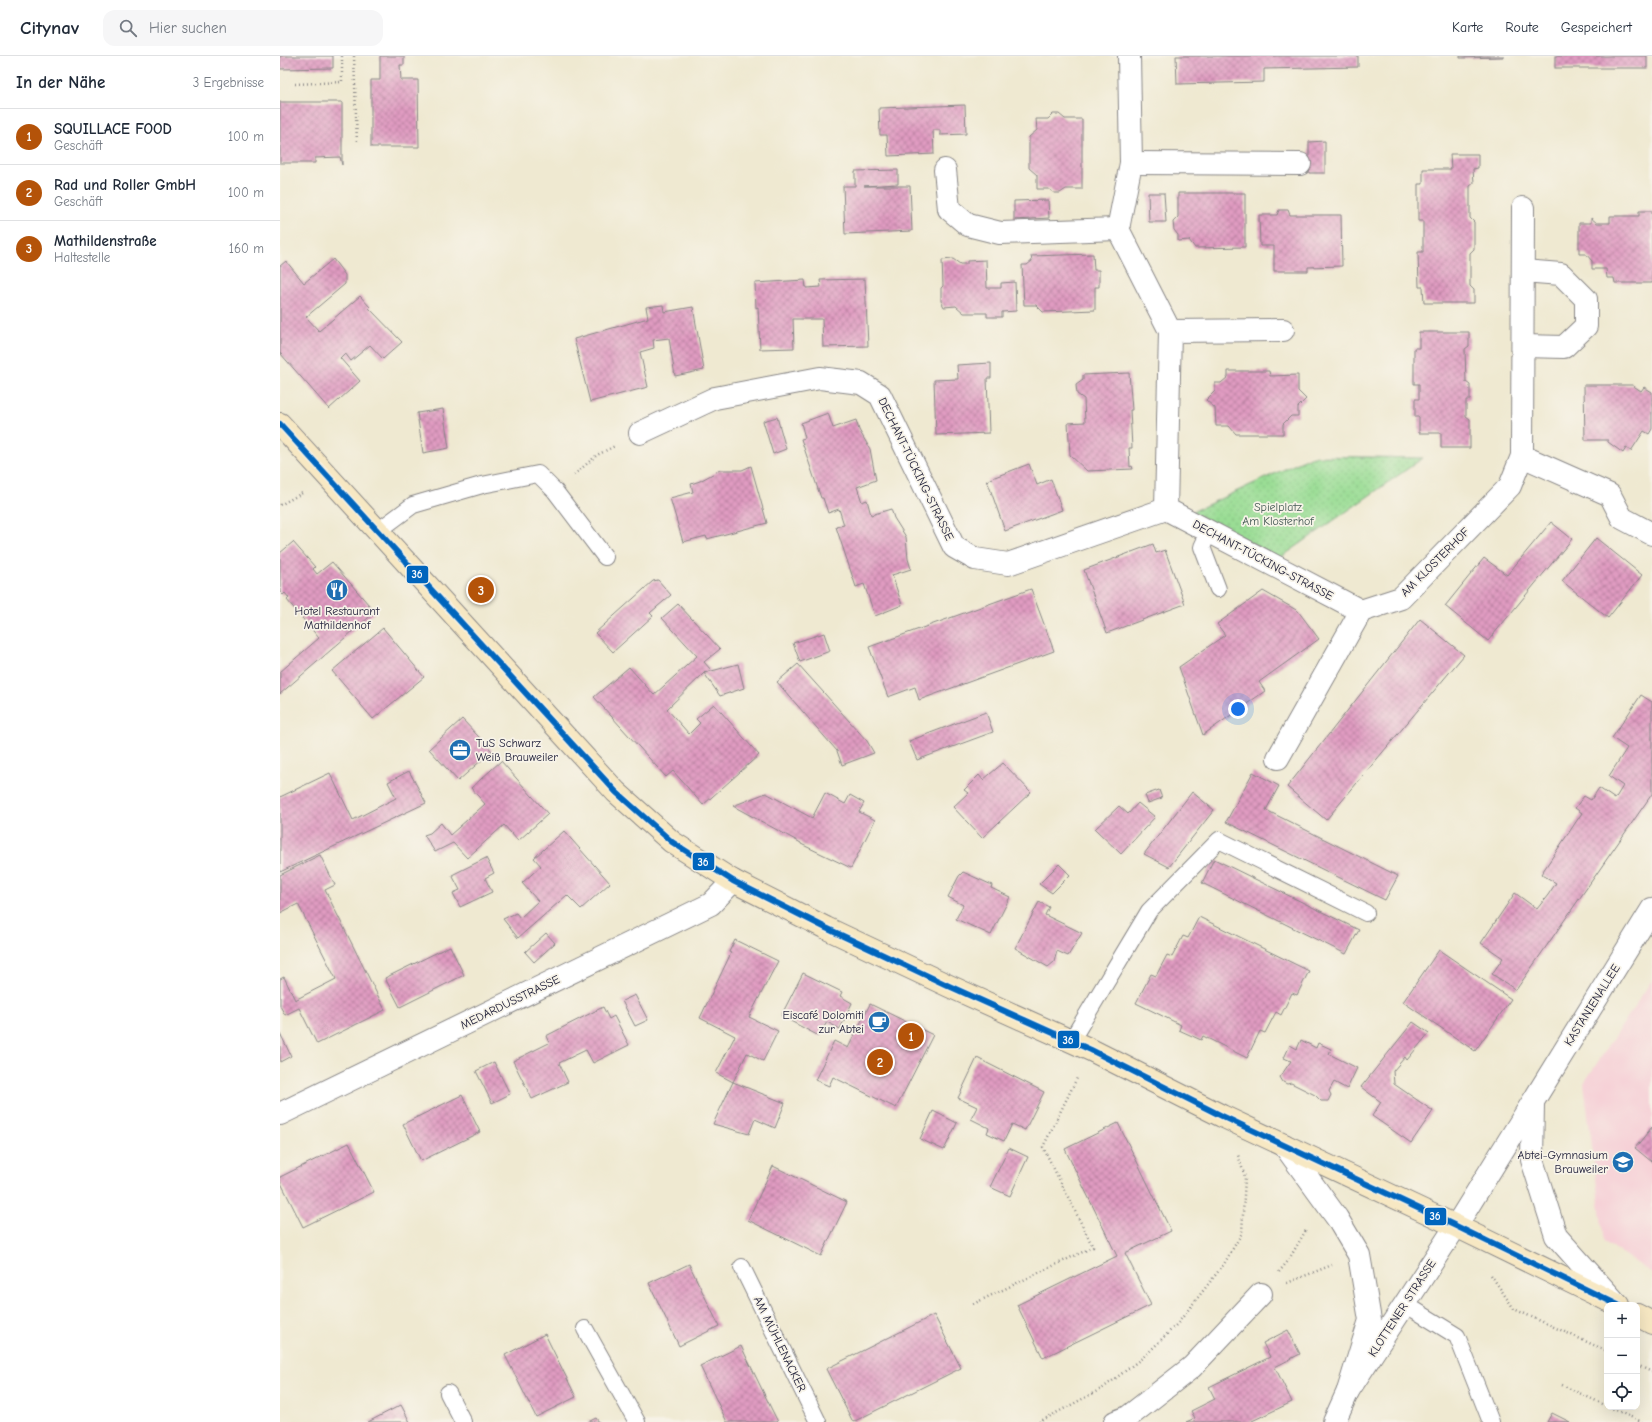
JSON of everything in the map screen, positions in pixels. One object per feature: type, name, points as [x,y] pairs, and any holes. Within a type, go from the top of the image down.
[{"type":"street","points":[[1129,56],[1131,163],[1118,229],[1170,331],[1166,509]]},
{"type":"street","points":[[1131,163],[1300,164]]},
{"type":"street","points":[[945,170],[949,209],[968,225],[1000,233],[1118,229]]},
{"type":"street","name":"AM KLOSTERHOF","points":[[1361,611],[1401,598],[1510,486],[1522,456],[1523,208]]},
{"type":"street","points":[[1522,346],[1564,347],[1586,326],[1586,299],[1561,274],[1523,271]]},
{"type":"street","points":[[1170,331],[1283,330]]},
{"type":"street","name":"DECHANT-TÜCKING-STRASSE","points":[[640,433],[714,398],[820,378],[861,383],[880,395],[954,547],[975,559],[1008,564],[1166,509],[1361,611]]},
{"type":"street","points":[[280,424],[616,792],[672,842],[733,881],[949,986],[1090,1050],[1222,1116],[1456,1226],[1612,1302]]},
{"type":"street","points":[[1522,456],[1610,495],[1622,518],[1652,534]]},
{"type":"street","points":[[1278,758],[1361,611]]},
{"type":"street","name":"MEDARDUSSTRASSE","points":[[280,1114],[711,904],[733,881]]},
{"type":"street","name":"KASTANIENALLEE","points":[[1456,1226],[1652,908]]},
{"type":"street","points":[[1533,1103],[1532,1160],[1556,1236],[1615,1302]]},
{"type":"street","name":"KLOTTENER STRASSE","points":[[1284,1145],[1337,1218],[1359,1255],[1370,1320],[1348,1391],[1334,1422]]},
{"type":"street","name":"KLOTTENER STRASSE","points":[[1348,1391],[1456,1226]]},
{"type":"street","points":[[1115,1422],[1128,1417],[1192,1367],[1261,1294]]},
{"type":"street","points":[[1640,1317],[1652,1323]]},
{"type":"lane","points":[[378,531],[413,505],[482,485],[538,474],[555,491],[605,557]]},
{"type":"lane","points":[[1209,532],[1202,547],[1218,589]]},
{"type":"lane","points":[[1071,1041],[1149,911],[1219,840],[1366,913]]},
{"type":"lane","name":"AM MÜHLENACKER","points":[[742,1267],[818,1422]]},
{"type":"lane","points":[[1405,1304],[1457,1336],[1491,1422]]},
{"type":"lane","points":[[585,1329],[637,1422]]},
{"type":"lane","points":[[448,1392],[463,1422]]},
{"type":"path","points":[[295,84],[342,82],[342,56]]},
{"type":"path","points":[[354,56],[357,144]]},
{"type":"path","points":[[555,491],[597,455],[640,433]]},
{"type":"path","points":[[973,1304],[1093,1247],[1043,1147],[1090,1050]]},
{"type":"path","points":[[1040,1422],[1103,1388],[1146,1355],[1178,1322],[1224,1264],[1242,1233],[1245,1177],[1232,1138],[1222,1116]]},
{"type":"path","points":[[1261,1294],[1288,1260],[1306,1230]]},
{"type":"path","points":[[1261,1294],[1359,1255]]},
{"type":"path","points":[[1488,1270],[1514,1309],[1604,1350]]},
{"type":"path","points":[[1640,1366],[1652,1372]]},
{"type":"path","points":[[1562,1385],[1604,1404]]},
{"type":"path","points":[[1616,1410],[1642,1422]]},
{"type":"shaded area","name":"Abtei-Gymnasium Brauweiler","points":[[1652,980],[1652,1273],[1604,1242],[1584,1083]]},
{"type":"green space","name":"Spielplatz Am Klosterhof","points":[[1313,456],[1423,458],[1280,558],[1192,512]]},
{"type":"building","points":[[280,56],[333,56],[333,68],[280,69]]},
{"type":"building","points":[[380,56],[404,56],[404,65],[400,65],[401,80],[418,80],[419,147],[371,147],[371,80],[380,80]]},
{"type":"building","points":[[1176,56],[1358,56],[1358,67],[1264,69],[1264,82],[1177,84]]},
{"type":"building","points":[[1460,56],[1503,56],[1503,57],[1460,58]]},
{"type":"building","points":[[1555,56],[1647,56],[1647,68],[1555,68]]},
{"type":"building","points":[[280,102],[342,102],[342,165],[340,157],[315,158],[315,163],[280,163]]},
{"type":"building","points":[[965,105],[966,134],[940,135],[940,130],[933,130],[934,154],[888,156],[887,135],[880,135],[879,108]]},
{"type":"building","points":[[1053,114],[1059,114],[1065,119],[1082,119],[1082,189],[1066,189],[1060,193],[1054,193],[1049,189],[1037,189],[1037,175],[1029,168],[1029,137],[1037,130],[1036,119],[1048,119]]},
{"type":"building","points":[[1325,141],[1325,173],[1309,173],[1309,142]]},
{"type":"building","points":[[1450,154],[1478,154],[1478,168],[1473,169],[1474,183],[1470,186],[1470,218],[1474,222],[1474,249],[1470,253],[1470,286],[1474,290],[1474,303],[1424,303],[1423,287],[1419,287],[1418,252],[1423,252],[1423,221],[1418,221],[1418,184],[1423,184],[1423,169],[1451,169]]},
{"type":"building","points":[[898,170],[898,184],[864,186],[910,186],[912,231],[845,234],[843,186],[855,186],[855,171]]},
{"type":"building","points":[[1148,193],[1164,193],[1166,222],[1149,222]]},
{"type":"building","points":[[1178,193],[1245,193],[1245,247],[1195,248],[1189,240],[1178,241],[1178,235],[1174,230],[1173,222],[1178,217]]},
{"type":"building","points":[[1048,200],[1049,218],[1014,220],[1014,201]]},
{"type":"building","points":[[1279,210],[1288,210],[1290,215],[1341,215],[1342,266],[1308,267],[1308,271],[1274,271],[1274,246],[1260,246],[1259,215],[1277,215]]},
{"type":"building","points":[[1639,211],[1652,211],[1652,283],[1615,283],[1614,278],[1607,278],[1606,269],[1592,269],[1592,261],[1586,254],[1579,254],[1579,223],[1591,223],[1591,218],[1597,223],[1610,223],[1610,216],[1639,216]]},
{"type":"building","points":[[1093,254],[1094,270],[1099,270],[1099,287],[1095,287],[1095,310],[1043,312],[1036,305],[1024,305],[1022,265],[1027,265],[1032,261],[1031,256]]},
{"type":"building","points":[[333,259],[345,275],[345,284],[306,317],[319,331],[360,296],[370,307],[369,308],[402,342],[383,359],[370,345],[351,361],[345,353],[340,358],[360,381],[329,409],[280,353],[280,266],[286,261],[304,283]]},
{"type":"building","points":[[953,259],[960,264],[967,264],[967,261],[986,260],[987,288],[1001,288],[1001,283],[1015,282],[1016,311],[1002,312],[1002,317],[987,317],[987,313],[964,313],[956,306],[944,307],[941,301],[941,288],[943,286],[942,260]]},
{"type":"building","points":[[865,279],[868,346],[823,347],[822,319],[793,319],[794,348],[760,349],[755,283],[805,280],[806,288],[821,287],[820,280]]},
{"type":"building","points":[[663,305],[664,312],[693,307],[704,370],[675,376],[669,338],[653,340],[654,348],[640,352],[648,387],[590,402],[574,339],[648,318],[646,307]]},
{"type":"building","points":[[1419,332],[1469,332],[1469,346],[1465,349],[1466,382],[1470,385],[1470,400],[1466,400],[1466,416],[1470,419],[1470,448],[1441,448],[1441,433],[1419,433],[1419,417],[1415,417],[1415,399],[1419,399],[1419,384],[1414,384],[1414,348],[1419,348]]},
{"type":"building","points":[[991,363],[991,378],[987,378],[989,433],[936,435],[934,380],[958,379],[957,365]]},
{"type":"building","points":[[1228,371],[1269,371],[1270,376],[1298,375],[1298,391],[1306,399],[1298,407],[1298,416],[1291,416],[1283,424],[1283,434],[1236,434],[1229,426],[1216,426],[1215,408],[1206,400],[1215,391],[1215,383],[1221,383],[1228,377]]},
{"type":"building","points":[[1129,373],[1132,410],[1130,410],[1132,448],[1129,448],[1130,467],[1132,466],[1133,469],[1087,471],[1070,455],[1068,423],[1085,422],[1084,399],[1077,394],[1076,385],[1083,380],[1083,375]]},
{"type":"building","points":[[1584,385],[1632,385],[1641,391],[1644,387],[1652,392],[1652,429],[1649,434],[1644,431],[1631,451],[1626,448],[1623,453],[1608,442],[1608,440],[1585,440]]},
{"type":"building","points":[[443,409],[449,448],[423,453],[417,413]]},
{"type":"building","points":[[828,413],[833,428],[856,420],[859,430],[870,449],[876,480],[857,487],[862,502],[867,500],[871,515],[891,509],[894,518],[906,537],[908,559],[911,569],[892,575],[902,605],[875,616],[864,584],[856,587],[836,527],[844,525],[839,509],[828,513],[823,498],[821,498],[801,439],[805,438],[801,423]]},
{"type":"building","points":[[777,417],[786,449],[773,454],[763,421]]},
{"type":"building","points":[[1029,464],[1037,485],[1051,479],[1062,510],[1005,531],[987,480]]},
{"type":"building","points":[[751,466],[767,523],[707,539],[706,536],[683,542],[670,498],[693,492],[691,484],[700,481],[720,470],[742,470]]},
{"type":"building","points":[[1551,522],[1572,539],[1488,641],[1445,606],[1484,558],[1507,575]]},
{"type":"building","points":[[1596,538],[1642,575],[1608,618],[1562,581]]},
{"type":"building","points":[[293,542],[315,567],[313,569],[317,574],[332,562],[375,612],[280,694],[280,672],[319,638],[287,600],[289,598],[285,593],[283,595],[280,592],[280,553]]},
{"type":"building","points":[[1153,544],[1156,553],[1165,550],[1185,604],[1107,633],[1084,570]]},
{"type":"building","points":[[658,580],[671,595],[650,613],[653,616],[613,652],[595,633],[653,581]]},
{"type":"building","points":[[1031,589],[1054,651],[919,700],[915,687],[888,697],[869,647]]},
{"type":"building","points":[[1263,591],[1298,611],[1319,639],[1259,682],[1265,691],[1203,735],[1179,667],[1225,635],[1217,624]]},
{"type":"building","points":[[678,604],[720,649],[704,662],[711,670],[704,673],[667,709],[689,734],[700,723],[696,719],[714,704],[759,755],[703,805],[673,771],[666,777],[594,697],[629,667],[654,695],[697,656],[662,618]]},
{"type":"building","points":[[1420,619],[1464,655],[1326,820],[1287,787]]},
{"type":"building","points":[[383,628],[424,677],[373,719],[332,671]]},
{"type":"building","points":[[824,633],[830,651],[800,662],[793,643]]},
{"type":"building","points":[[738,664],[744,688],[720,696],[704,673]]},
{"type":"building","points":[[798,664],[867,741],[874,753],[842,765],[837,751],[777,682]]},
{"type":"building","points":[[1641,695],[1652,702],[1652,794],[1516,990],[1492,974],[1503,958],[1481,943],[1515,893],[1537,909],[1548,895],[1556,883],[1541,874],[1582,813],[1575,808],[1584,796],[1591,800],[1599,788],[1615,799],[1623,786],[1609,776],[1627,748],[1612,738]]},
{"type":"building","points":[[986,712],[993,732],[917,760],[909,741]]},
{"type":"building","name":"TuS Schwarz Weiß Brauweiler","points":[[462,719],[492,751],[458,781],[429,749]]},
{"type":"building","points":[[501,761],[548,814],[518,841],[504,825],[467,858],[453,843],[435,852],[424,835],[430,833],[441,823],[450,835],[485,804],[471,788]]},
{"type":"building","points":[[1003,763],[1031,792],[982,838],[953,807],[968,793],[964,790],[979,775],[983,780]]},
{"type":"building","points":[[409,771],[426,803],[280,872],[280,797],[330,773],[353,820],[396,798],[388,782]]},
{"type":"building","points":[[1253,772],[1279,786],[1266,810],[1398,876],[1385,900],[1226,822]]},
{"type":"building","points":[[1159,790],[1162,798],[1148,803],[1145,795]]},
{"type":"building","points":[[1192,792],[1214,810],[1169,867],[1144,854]]},
{"type":"building","points":[[766,793],[812,818],[825,793],[845,804],[850,795],[864,803],[859,812],[875,820],[851,868],[801,844],[733,806]]},
{"type":"building","points":[[1138,803],[1155,817],[1121,854],[1095,829],[1119,806],[1128,814]]},
{"type":"building","points":[[564,831],[610,883],[581,909],[567,895],[518,938],[503,919],[516,913],[520,918],[538,901],[522,883],[541,866],[534,858]]},
{"type":"building","points":[[320,855],[335,885],[325,890],[385,1010],[317,1044],[299,1008],[285,1015],[280,1006],[280,979],[284,977],[295,1000],[336,979],[298,904],[280,913],[280,875]]},
{"type":"building","points":[[486,858],[494,873],[485,878],[492,892],[460,907],[453,893],[460,890],[452,875]]},
{"type":"building","points":[[1214,859],[1359,930],[1346,954],[1202,883]]},
{"type":"building","points":[[1059,864],[1070,875],[1052,893],[1039,884]]},
{"type":"building","points":[[963,872],[992,885],[991,888],[1010,897],[991,935],[956,919],[963,905],[948,897],[959,876]]},
{"type":"building","points":[[1039,902],[1049,907],[1045,915],[1082,933],[1068,956],[1057,951],[1054,962],[1048,967],[1015,948]]},
{"type":"building","points":[[1199,917],[1309,971],[1297,995],[1292,993],[1281,1015],[1276,1012],[1265,1033],[1260,1031],[1247,1058],[1203,1036],[1201,1040],[1179,1030],[1181,1025],[1136,1003],[1151,974],[1156,976],[1167,955],[1172,957],[1183,936],[1188,938]]},
{"type":"building","points":[[546,933],[555,943],[534,962],[525,952]]},
{"type":"building","points":[[735,940],[778,961],[749,1017],[778,1031],[763,1061],[747,1053],[733,1082],[716,1073],[735,1036],[700,1018],[731,953],[729,952]]},
{"type":"building","points":[[450,946],[464,975],[400,1007],[385,978]]},
{"type":"building","points":[[1439,950],[1511,999],[1475,1051],[1403,1002]]},
{"type":"building","points":[[803,973],[842,992],[840,996],[852,1003],[840,1029],[827,1022],[819,1036],[781,1016]]},
{"type":"building","points":[[635,995],[648,1020],[635,1026],[622,1001]]},
{"type":"building","points":[[870,1004],[933,1035],[896,1108],[833,1077],[829,1086],[815,1080],[834,1041],[848,1048]]},
{"type":"building","points":[[603,1007],[609,1019],[614,1016],[629,1045],[593,1063],[586,1050],[559,1063],[568,1082],[532,1099],[513,1061],[549,1043],[546,1036]]},
{"type":"building","points":[[1413,1022],[1429,1033],[1407,1060],[1405,1057],[1393,1071],[1394,1084],[1433,1111],[1411,1143],[1372,1116],[1381,1102],[1361,1087]]},
{"type":"building","points":[[280,1033],[291,1056],[280,1062]]},
{"type":"building","points":[[1301,1040],[1316,1048],[1318,1043],[1331,1049],[1329,1054],[1357,1068],[1347,1089],[1334,1082],[1329,1091],[1331,1095],[1328,1101],[1321,1101],[1315,1095],[1291,1083],[1287,1084],[1283,1082],[1280,1077],[1291,1061],[1284,1058],[1290,1045],[1297,1049]]},
{"type":"building","points":[[977,1058],[1044,1092],[1025,1130],[1012,1124],[1004,1141],[987,1133],[989,1128],[971,1119],[977,1107],[958,1098]]},
{"type":"building","points":[[494,1062],[510,1094],[492,1103],[476,1071]]},
{"type":"building","points":[[733,1082],[785,1103],[775,1128],[755,1119],[749,1134],[713,1124]]},
{"type":"building","points":[[462,1095],[480,1132],[421,1161],[403,1124]]},
{"type":"building","points":[[933,1111],[957,1123],[944,1150],[920,1139]]},
{"type":"building","points":[[1118,1123],[1171,1231],[1125,1253],[1151,1305],[1043,1358],[1017,1305],[1117,1256],[1065,1149]]},
{"type":"building","points":[[1652,1127],[1652,1162],[1635,1148]]},
{"type":"building","points":[[349,1143],[374,1192],[303,1227],[280,1181],[280,1177]]},
{"type":"building","points":[[1009,1148],[1028,1157],[1010,1196],[990,1187]]},
{"type":"building","points":[[773,1166],[847,1202],[821,1256],[748,1220]]},
{"type":"building","points":[[689,1264],[719,1326],[679,1346],[649,1283]]},
{"type":"building","points":[[934,1315],[961,1368],[853,1422],[826,1369]]},
{"type":"building","points":[[1288,1330],[1300,1354],[1275,1367],[1292,1402],[1250,1422],[1186,1422],[1195,1418],[1191,1411],[1215,1399],[1209,1387],[1270,1357],[1263,1343]]},
{"type":"building","points":[[545,1334],[576,1397],[536,1417],[505,1355]]},
{"type":"building","points":[[741,1346],[778,1422],[727,1422],[700,1366]]},
{"type":"building","points":[[401,1405],[410,1422],[368,1422]]},
{"type":"building","points":[[1552,1413],[1570,1422],[1547,1422]]},
{"type":"building","points":[[596,1418],[599,1422],[588,1422]]},
{"type":"transit line","name":"36","points":[[280,424],[616,792],[672,842],[733,881],[826,928],[949,986],[1091,1050],[1222,1116],[1456,1226],[1612,1302]]},
{"type":"place","name":"Hotel Restaurant Mathildenhof","points":[[337,590]]},
{"type":"place","name":"Mathildenstraße","points":[[481,590]]},
{"type":"place","name":"TuS Schwarz Weiß Brauweiler","points":[[460,750]]},
{"type":"place","name":"Eiscafé Dolomiti zur Abtei","points":[[879,1022]]},
{"type":"place","name":"SQUILLACE FOOD","points":[[911,1036]]},
{"type":"place","name":"Rad und Roller GmbH","points":[[880,1062]]},
{"type":"place","name":"Abtei-Gymnasium Brauweiler","points":[[1623,1162]]}]
